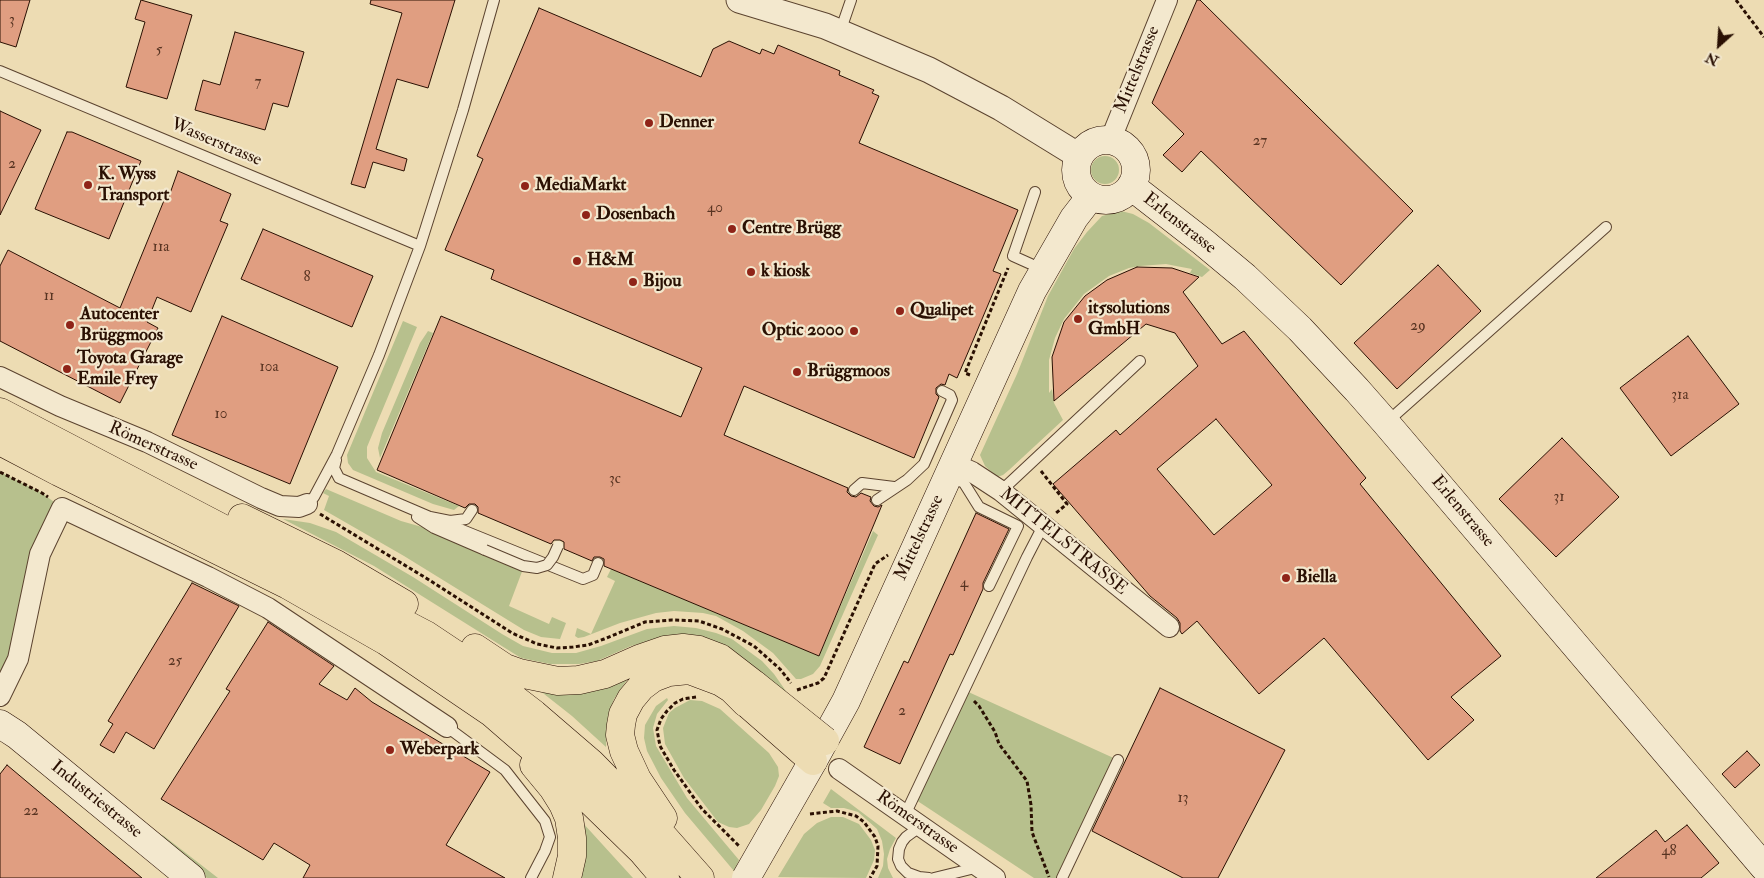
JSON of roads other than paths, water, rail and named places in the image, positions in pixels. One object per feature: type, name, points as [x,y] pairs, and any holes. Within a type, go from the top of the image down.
[{"type":"highway","points":[[0,412],[426,635],[462,658],[534,714],[591,763],[662,835],[701,878]]},
{"type":"highway","points":[[0,441],[76,481],[288,585],[386,640],[492,714],[568,779],[642,851],[665,878]]},
{"type":"highway","points":[[94,460],[169,487],[241,517],[328,560],[394,598],[505,668],[519,673],[558,681],[579,680],[605,674],[665,650],[684,648],[699,650],[720,658],[752,695],[819,751]]},
{"type":"highway","points":[[701,878],[637,779],[624,751],[620,735],[623,714],[631,699],[641,687],[653,678],[669,672],[689,670],[721,682],[732,689],[752,695]]},
{"type":"highway","points":[[492,714],[553,788],[563,804],[569,818],[572,838],[572,856],[567,878]]},
{"type":"main road","points":[[1110,141],[1119,144],[1133,158],[1135,177],[1126,192],[1113,199],[1105,200],[1085,192],[1077,178],[1076,171],[1079,156],[1086,147],[1094,143],[1110,141]]},
{"type":"main road","name":"Erlenstrasse","points":[[1131,186],[1203,242],[1252,284],[1300,330],[1386,423],[1764,867]]},
{"type":"main road","name":"Mittelstrasse","points":[[745,865],[819,751],[846,701],[1043,269],[1074,218],[1091,196]]},
{"type":"main road","name":"Industriestrasse","points":[[0,724],[17,735],[190,878]]},
{"type":"street","points":[[739,0],[840,32],[955,82],[1029,124],[1079,156]]},
{"type":"street","name":"Mittelstrasse","points":[[1110,141],[1167,0]]},
{"type":"street","name":"Römerstrasse","points":[[0,377],[60,406],[147,442],[280,506],[299,507],[307,504]]},
{"type":"street","name":"MITTELSTRASSE","points":[[951,470],[972,472],[1048,520],[1169,627]]},
{"type":"street","points":[[0,696],[18,659],[40,554],[62,508],[208,577],[268,608],[447,727]]},
{"type":"street","name":"Römerstrasse","points":[[839,768],[988,873]]},
{"type":"lane","points":[[307,504],[314,496],[337,454],[379,354],[420,246],[463,110],[494,0]]},
{"type":"lane","points":[[840,32],[852,0]]},
{"type":"lane","name":"Wasserstrasse","points":[[0,71],[420,246]]},
{"type":"lane","points":[[1035,192],[1013,256],[1043,269]]},
{"type":"lane","points":[[1386,423],[1606,227]]},
{"type":"lane","points":[[1001,491],[1140,361]]},
{"type":"lane","points":[[877,500],[907,480],[920,469],[926,460],[952,400],[950,394],[942,390]]},
{"type":"lane","points":[[337,454],[334,468],[339,478],[430,517],[583,579],[593,575],[598,563]]},
{"type":"lane","points":[[951,470],[964,484],[979,507],[1018,526],[989,586]]},
{"type":"lane","points":[[854,490],[862,483],[894,487]]},
{"type":"lane","points":[[391,500],[434,528],[523,566],[537,568],[547,565],[558,546]]},
{"type":"lane","points":[[430,517],[450,521],[466,519],[472,510]]},
{"type":"lane","points":[[929,878],[908,873],[901,866],[898,859],[899,850],[913,820],[964,690],[1048,520]]},
{"type":"lane","points":[[447,727],[505,770],[545,821],[550,837],[531,878]]},
{"type":"lane","points":[[1062,878],[1118,760]]},
{"type":"lane","points":[[934,878],[988,873]]},
{"type":"place","name":"Denner","points":[[649,123]]},
{"type":"place","name":"K. Wyss Transport","points":[[88,185]]},
{"type":"place","name":"MediaMarkt","points":[[525,186]]},
{"type":"place","name":"Dosenbach","points":[[586,215]]},
{"type":"place","name":"Centre Brügg","points":[[732,229]]},
{"type":"place","name":"H&M","points":[[577,261]]},
{"type":"place","name":"k kiosk","points":[[751,272]]},
{"type":"place","name":"Bijou","points":[[633,282]]},
{"type":"place","name":"Qualipet","points":[[900,311]]},
{"type":"place","name":"it5solutions GmbH","points":[[1078,319]]},
{"type":"place","name":"Autocenter Brüggmoos","points":[[70,325]]},
{"type":"place","name":"Optic 2000","points":[[854,331]]},
{"type":"place","name":"Toyota Garage Emile Frey","points":[[67,369]]},
{"type":"place","name":"Brüggmoos","points":[[797,372]]},
{"type":"place","name":"Biella","points":[[1286,578]]},
{"type":"place","name":"Weberpark","points":[[390,750]]}]
